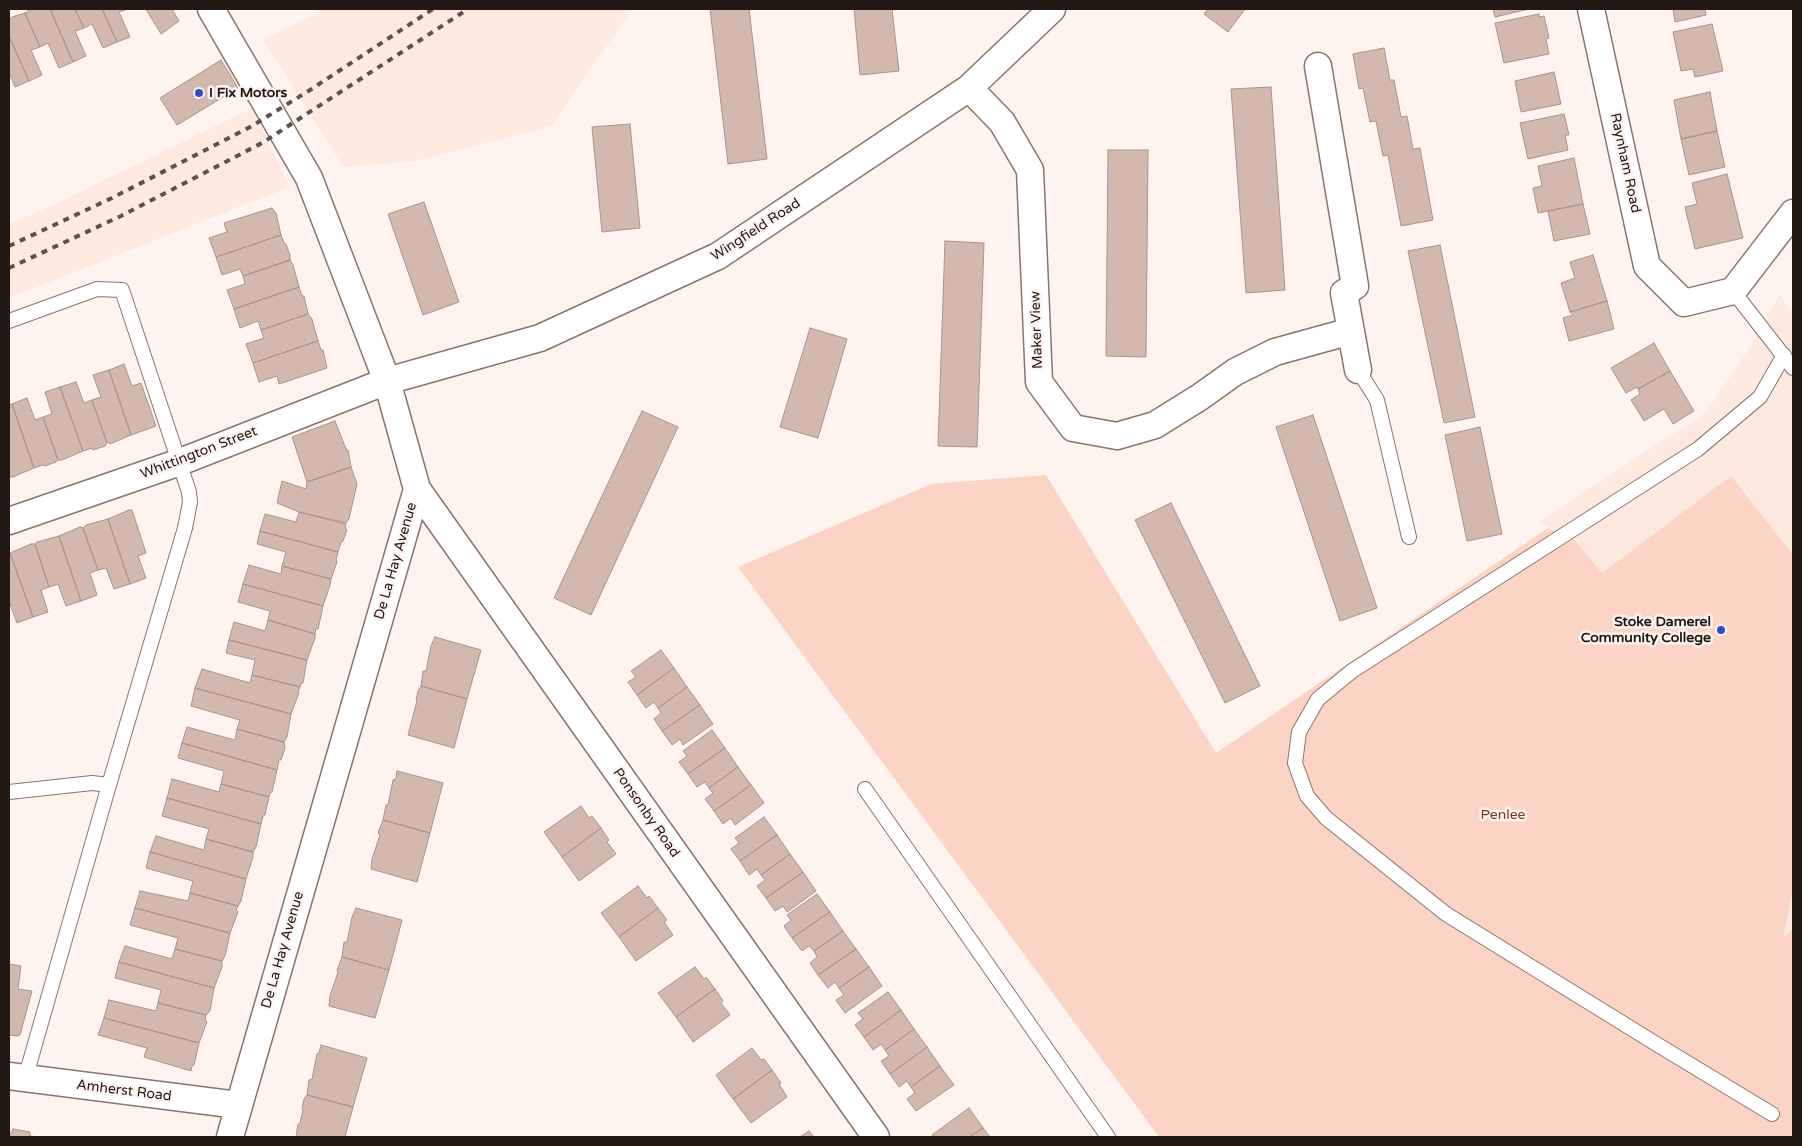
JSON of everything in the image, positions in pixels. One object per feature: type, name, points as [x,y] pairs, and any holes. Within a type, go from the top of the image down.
[{"type":"street","name":"De La Hay Avenue","points":[[211,9],[309,178],[387,381],[417,489],[230,1137]]},
{"type":"street","name":"Wingfield Road","points":[[387,381],[540,338],[718,256],[969,88],[1052,9]]},
{"type":"street","name":"Raynham Road","points":[[1591,9],[1647,266],[1684,303],[1732,291]]},
{"type":"street","points":[[1318,66],[1355,286],[1344,293],[1358,370]]},
{"type":"street","name":"Maker View","points":[[969,88],[1002,122],[1030,170],[1039,382],[1073,428],[1117,436],[1155,425],[1200,398],[1235,372],[1276,352],[1351,331]]},
{"type":"street","points":[[1732,291],[1793,213]]},
{"type":"street","name":"Whittington Street","points":[[9,521],[180,462],[387,381]]},
{"type":"street","name":"Ponsonby Road","points":[[417,489],[876,1137]]},
{"type":"street","name":"Amherst Road","points":[[17,1078],[238,1105]]},
{"type":"lane","points":[[9,322],[97,289],[122,290],[190,492],[189,514],[109,785],[17,1078]]},
{"type":"lane","points":[[1732,291],[1793,368]]},
{"type":"lane","points":[[1772,1114],[1446,914],[1326,818],[1307,796],[1295,763],[1299,732],[1318,699],[1352,671],[1698,449],[1760,397],[1784,355]]},
{"type":"lane","points":[[1358,370],[1377,400],[1409,537]]},
{"type":"lane","points":[[9,792],[92,784],[109,785]]},
{"type":"lane","points":[[865,789],[1108,1137]]},
{"type":"shaded area","points":[[325,9],[632,9],[552,126],[415,161],[343,167],[263,40]]},
{"type":"shaded area","points":[[252,108],[290,187],[9,298],[9,224],[49,207]]},
{"type":"shaded area","name":"Stoke Damerel Community College","points":[[1780,295],[1793,313],[1793,871],[1709,769],[1696,687],[1572,537],[1538,522],[1702,415],[1711,405],[1750,347]]},
{"type":"shaded area","points":[[1793,889],[1793,945],[1782,939]]},
{"type":"green space","name":"Penlee","points":[[1046,475],[1216,753],[1548,528],[1572,537],[1602,573],[1731,476],[1793,555],[1793,889],[1783,938],[1793,928],[1793,1137],[1159,1137],[738,567],[931,484]]},
{"type":"building","points":[[31,9],[50,9],[73,62],[59,68],[48,43],[40,47],[25,13]]},
{"type":"building","points":[[50,9],[75,9],[84,28],[75,31],[86,56],[73,62]]},
{"type":"building","points":[[75,9],[102,9],[117,42],[103,48],[92,24],[84,28]]},
{"type":"building","points":[[102,9],[128,9],[119,12],[130,37],[117,42]]},
{"type":"building","points":[[146,9],[172,9],[179,21],[161,34]]},
{"type":"building","points":[[710,9],[749,9],[767,159],[728,164]]},
{"type":"building","points":[[854,9],[892,9],[899,71],[860,75]]},
{"type":"building","points":[[1208,9],[1245,9],[1228,32],[1204,14]]},
{"type":"building","points":[[1493,9],[1529,9],[1495,17]]},
{"type":"building","points":[[1673,9],[1705,9],[1706,15],[1675,22]]},
{"type":"building","points":[[25,13],[40,47],[31,50],[42,75],[29,81],[9,36],[9,20],[12,17]]},
{"type":"building","points":[[1539,14],[1539,17],[1544,16],[1549,38],[1546,39],[1549,54],[1504,63],[1495,23]]},
{"type":"building","points":[[1712,24],[1723,71],[1695,77],[1693,69],[1681,71],[1673,32]]},
{"type":"building","points":[[9,36],[29,81],[15,87],[9,72]]},
{"type":"building","points":[[1384,48],[1390,80],[1394,80],[1401,117],[1407,116],[1413,149],[1420,148],[1433,220],[1401,226],[1388,155],[1383,156],[1376,121],[1370,122],[1363,88],[1359,89],[1353,54]]},
{"type":"building","name":"I Fix Motors","points":[[221,60],[238,88],[177,125],[160,98]]},
{"type":"building","points":[[1554,72],[1561,104],[1521,112],[1515,81]]},
{"type":"building","points":[[1271,87],[1285,290],[1246,293],[1231,89]]},
{"type":"building","points":[[1710,92],[1717,131],[1681,139],[1674,100]]},
{"type":"building","points":[[1564,114],[1569,135],[1565,135],[1568,150],[1528,159],[1520,123]]},
{"type":"building","points":[[630,124],[640,228],[602,232],[592,127]]},
{"type":"building","points":[[1717,131],[1725,167],[1689,175],[1681,139]]},
{"type":"building","points":[[1108,150],[1148,150],[1146,357],[1106,356]]},
{"type":"building","points":[[1574,158],[1583,204],[1538,213],[1533,188],[1542,186],[1538,166]]},
{"type":"building","points":[[1727,174],[1743,238],[1695,249],[1685,207],[1697,204],[1692,183]]},
{"type":"building","points":[[424,202],[459,302],[423,315],[388,214]]},
{"type":"building","points":[[1583,204],[1590,234],[1554,241],[1548,211]]},
{"type":"building","points":[[272,208],[276,213],[281,235],[216,257],[209,238],[227,232],[224,223]]},
{"type":"building","points":[[281,235],[290,255],[290,260],[243,276],[240,269],[222,275],[216,257]]},
{"type":"building","points":[[945,241],[984,243],[977,447],[938,446]]},
{"type":"building","points":[[1440,245],[1475,417],[1444,423],[1408,251]]},
{"type":"building","points":[[1593,255],[1607,301],[1570,312],[1561,283],[1575,278],[1570,262]]},
{"type":"building","points":[[290,260],[299,287],[234,309],[227,290],[245,284],[243,276]]},
{"type":"building","points":[[299,287],[302,296],[304,296],[308,314],[261,330],[258,321],[240,328],[234,309]]},
{"type":"building","points":[[1607,301],[1614,329],[1569,341],[1563,318],[1573,315],[1570,312]]},
{"type":"building","points":[[308,314],[312,319],[318,341],[253,363],[246,344],[264,338],[261,330]]},
{"type":"building","points":[[810,328],[847,339],[818,438],[780,427]]},
{"type":"building","points":[[318,341],[321,350],[323,350],[327,368],[279,384],[277,376],[259,382],[253,363]]},
{"type":"building","points":[[1654,343],[1670,371],[1638,389],[1637,387],[1626,393],[1611,368]]},
{"type":"building","points":[[124,364],[132,386],[141,383],[156,426],[131,435],[109,370]]},
{"type":"building","points":[[109,370],[131,435],[110,444],[109,442],[107,443],[92,400],[101,397],[93,375]]},
{"type":"building","points":[[1670,371],[1694,411],[1673,424],[1664,409],[1644,421],[1631,400],[1640,394],[1638,389]]},
{"type":"building","points":[[76,382],[84,403],[92,400],[107,443],[105,446],[83,451],[60,387]]},
{"type":"building","points":[[60,387],[83,451],[58,460],[43,417],[52,414],[45,392]]},
{"type":"building","points":[[27,398],[35,420],[43,417],[58,460],[45,466],[34,468],[12,404]]},
{"type":"building","points":[[12,404],[34,468],[10,477],[9,405]]},
{"type":"building","points":[[642,411],[678,427],[591,615],[554,598]]},
{"type":"building","points":[[1313,415],[1377,608],[1340,621],[1276,427]]},
{"type":"building","points":[[335,421],[348,450],[351,467],[307,482],[292,437]]},
{"type":"building","points":[[1480,427],[1502,534],[1467,541],[1445,435]]},
{"type":"building","points":[[351,467],[357,484],[349,519],[346,523],[299,512],[277,503],[282,481],[306,489],[307,482]]},
{"type":"building","points":[[1171,503],[1260,686],[1225,703],[1135,520]]},
{"type":"building","points":[[132,510],[146,553],[138,556],[146,578],[130,584],[108,519]]},
{"type":"building","points":[[299,512],[346,524],[345,528],[347,530],[338,552],[260,531],[265,514],[296,522]]},
{"type":"building","points":[[108,519],[130,584],[114,589],[106,568],[98,570],[83,528],[86,525]]},
{"type":"building","points":[[80,527],[83,528],[98,570],[90,573],[97,595],[81,601],[59,536]]},
{"type":"building","points":[[260,531],[338,552],[337,562],[331,579],[282,566],[286,552],[257,544]]},
{"type":"building","points":[[59,536],[81,601],[66,606],[58,584],[49,587],[35,544]]},
{"type":"building","points":[[35,544],[49,587],[41,590],[48,612],[33,617],[10,553]]},
{"type":"building","points":[[9,553],[33,617],[17,623],[9,601]]},
{"type":"building","points":[[249,565],[281,574],[282,566],[331,579],[323,606],[243,584]]},
{"type":"building","points":[[243,584],[323,606],[318,629],[316,629],[315,634],[268,620],[270,611],[238,602]]},
{"type":"building","points":[[268,620],[315,634],[307,660],[229,640],[234,622],[265,631]]},
{"type":"building","points":[[435,637],[481,650],[467,699],[421,686],[423,671],[426,671],[431,646]]},
{"type":"building","points":[[229,640],[307,660],[303,683],[301,683],[300,687],[252,675],[255,660],[226,653]]},
{"type":"building","points":[[661,650],[674,668],[637,695],[628,682],[636,677],[631,671]]},
{"type":"building","points":[[674,668],[687,687],[658,708],[654,702],[646,708],[637,695]]},
{"type":"building","points":[[202,669],[250,683],[252,675],[300,687],[299,693],[291,714],[195,688]]},
{"type":"building","points":[[421,686],[467,699],[454,748],[408,735],[418,691]]},
{"type":"building","points":[[687,687],[700,705],[662,731],[654,719],[661,713],[658,708]]},
{"type":"building","points":[[195,688],[291,714],[287,737],[284,742],[237,729],[240,720],[191,706]]},
{"type":"building","points":[[700,705],[713,724],[683,745],[680,739],[672,745],[662,731]]},
{"type":"building","points":[[187,727],[235,740],[237,729],[284,742],[285,748],[281,760],[279,760],[277,770],[182,743]]},
{"type":"building","points":[[712,730],[725,748],[688,774],[679,762],[687,756],[683,751]]},
{"type":"building","points":[[182,743],[277,770],[272,792],[269,797],[221,784],[224,771],[178,758]]},
{"type":"building","points":[[725,748],[738,767],[709,788],[705,782],[697,787],[688,774]]},
{"type":"building","points":[[738,767],[751,785],[714,811],[705,799],[713,793],[709,788]]},
{"type":"building","points":[[397,771],[443,783],[430,833],[383,820]]},
{"type":"building","points":[[172,779],[219,792],[221,784],[269,797],[261,824],[167,798]]},
{"type":"building","points":[[751,785],[764,803],[735,825],[731,818],[723,824],[714,811]]},
{"type":"building","points":[[167,798],[261,824],[256,847],[253,852],[206,839],[209,829],[162,816]]},
{"type":"building","points":[[581,806],[589,818],[592,816],[601,828],[562,857],[544,832]]},
{"type":"building","points":[[764,817],[777,835],[740,861],[731,849],[739,843],[735,838]]},
{"type":"building","points":[[383,820],[430,833],[417,882],[371,869],[372,859],[380,835],[378,833]]},
{"type":"building","points":[[601,828],[609,840],[607,842],[616,854],[579,881],[562,857]]},
{"type":"building","points":[[777,835],[790,854],[761,875],[757,869],[749,875],[740,861]]},
{"type":"building","points":[[156,836],[204,850],[206,839],[253,852],[246,879],[150,852]]},
{"type":"building","points":[[150,852],[246,879],[241,901],[238,906],[190,893],[193,881],[146,868]]},
{"type":"building","points":[[790,854],[803,872],[766,898],[757,886],[765,880],[761,875]]},
{"type":"building","points":[[803,872],[816,891],[787,912],[783,906],[775,911],[766,898]]},
{"type":"building","points":[[638,886],[658,908],[619,937],[601,913]]},
{"type":"building","points":[[140,891],[188,901],[190,893],[238,906],[236,910],[238,912],[230,933],[135,908]]},
{"type":"building","points":[[817,894],[830,912],[792,938],[784,926],[791,920],[787,915]]},
{"type":"building","points":[[135,908],[230,933],[225,956],[222,961],[175,949],[178,938],[130,925]]},
{"type":"building","points":[[356,908],[402,920],[389,970],[342,957],[344,942],[347,942],[352,917]]},
{"type":"building","points":[[658,908],[667,920],[664,922],[673,935],[636,961],[619,937]]},
{"type":"building","points":[[830,912],[843,931],[814,951],[809,946],[802,951],[792,938]]},
{"type":"building","points":[[843,931],[856,949],[818,975],[810,963],[817,957],[814,951]]},
{"type":"building","points":[[125,946],[172,959],[175,949],[222,961],[222,967],[214,988],[119,962]]},
{"type":"building","points":[[856,949],[869,967],[839,988],[835,982],[828,988],[818,975]]},
{"type":"building","points":[[342,957],[389,970],[375,1018],[329,1006],[330,996]]},
{"type":"building","points":[[119,962],[214,988],[210,1011],[206,1015],[158,1003],[161,990],[115,978]]},
{"type":"building","points":[[9,964],[21,966],[18,989],[32,991],[20,1035],[17,1036],[9,1035]]},
{"type":"building","points":[[695,967],[715,989],[676,1017],[658,993]]},
{"type":"building","points":[[869,967],[882,986],[845,1013],[836,1000],[844,995],[839,988]]},
{"type":"building","points":[[715,989],[723,1001],[721,1003],[730,1015],[693,1042],[676,1017]]},
{"type":"building","points":[[888,992],[901,1010],[864,1037],[855,1025],[863,1019],[858,1013]]},
{"type":"building","points":[[109,1000],[156,1011],[158,1003],[206,1015],[205,1020],[207,1022],[199,1043],[104,1018]]},
{"type":"building","points":[[901,1010],[914,1029],[885,1050],[881,1044],[873,1050],[864,1037]]},
{"type":"building","points":[[104,1018],[199,1043],[191,1071],[144,1057],[147,1048],[98,1035]]},
{"type":"building","points":[[914,1029],[927,1047],[890,1074],[881,1061],[889,1056],[885,1050]]},
{"type":"building","points":[[321,1045],[367,1058],[353,1107],[307,1095],[309,1080],[312,1079],[317,1054]]},
{"type":"building","points":[[927,1047],[940,1066],[911,1087],[907,1081],[899,1087],[890,1074]]},
{"type":"building","points":[[752,1048],[772,1070],[733,1099],[716,1075]]},
{"type":"building","points":[[940,1066],[954,1085],[916,1111],[907,1099],[915,1093],[911,1087]]},
{"type":"building","points":[[772,1070],[781,1083],[779,1084],[787,1097],[751,1123],[733,1099]]},
{"type":"building","points":[[307,1095],[353,1107],[345,1137],[296,1137],[304,1099]]},
{"type":"building","points":[[969,1108],[983,1128],[969,1137],[934,1137],[932,1135]]},
{"type":"building","points":[[983,1128],[990,1137],[969,1137]]},
{"type":"building","points":[[13,1129],[30,1132],[30,1136],[39,1137],[9,1137]]},
{"type":"building","points":[[809,1131],[814,1137],[800,1137]]},
{"type":"railway","points":[[9,246],[112,198],[252,126],[433,9]]},
{"type":"railway","points":[[9,268],[121,216],[262,143],[468,9]]},
{"type":"place","name":"I Fix Motors","points":[[199,93]]},
{"type":"place","name":"Stoke Damerel Community College","points":[[1721,630]]}]
